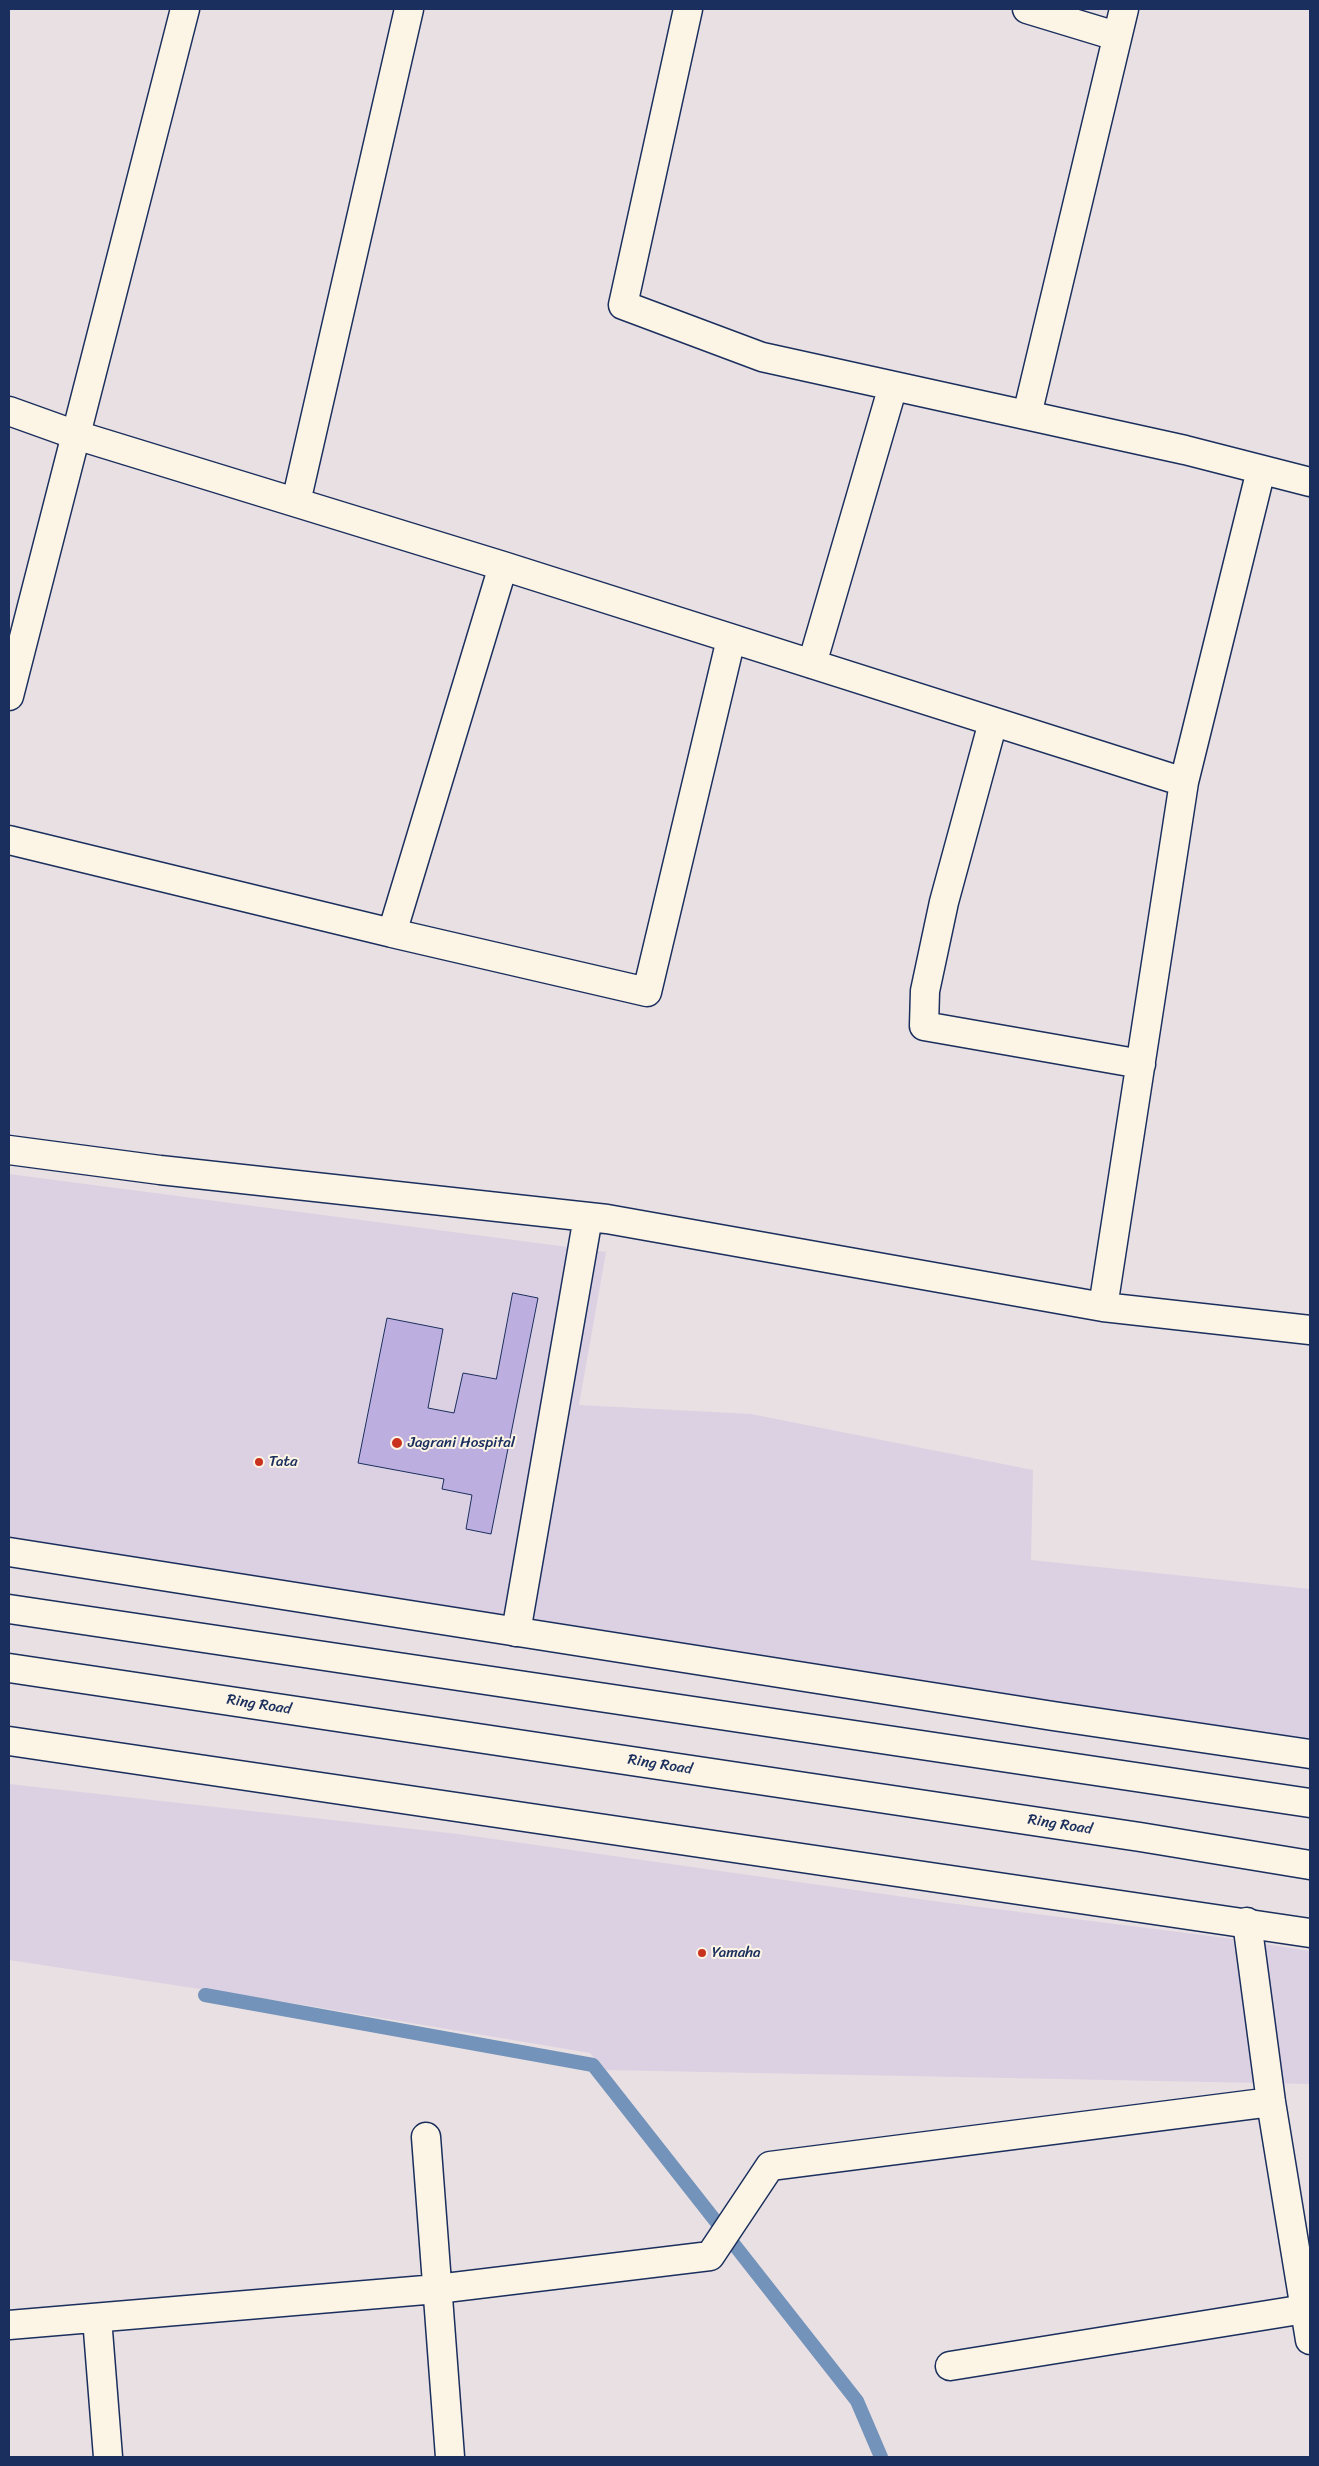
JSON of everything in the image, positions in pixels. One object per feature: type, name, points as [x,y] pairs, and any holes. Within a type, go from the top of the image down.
[{"type":"main road","points":[[9,696],[185,9]]},
{"type":"main road","points":[[296,502],[409,9]]},
{"type":"main road","points":[[688,9],[623,305],[762,357],[1186,450],[1310,482]]},
{"type":"main road","points":[[1027,9],[1116,36]]},
{"type":"main road","points":[[1027,415],[1116,36],[1124,9]]},
{"type":"main road","points":[[812,664],[893,386]]},
{"type":"main road","points":[[9,411],[76,435],[503,566],[1184,782]]},
{"type":"main road","points":[[1103,1307],[1184,782],[1261,470]]},
{"type":"main road","points":[[392,933],[503,566]]},
{"type":"main road","points":[[9,840],[392,933],[647,992],[731,639]]},
{"type":"main road","points":[[993,722],[942,911],[925,991],[924,1026],[1141,1064]]},
{"type":"main road","points":[[9,1150],[160,1170],[588,1217],[1103,1307],[1310,1330]]},
{"type":"main road","points":[[516,1632],[588,1217]]},
{"type":"main road","points":[[9,1552],[1062,1718],[1310,1754]]},
{"type":"main road","points":[[9,1609],[1310,1804]]},
{"type":"main road","name":"Ring Road","points":[[9,1668],[1121,1834],[1310,1865]]},
{"type":"main road","points":[[9,1741],[1310,1932]]},
{"type":"main road","points":[[1247,1922],[1271,2102],[1310,2340]]},
{"type":"main road","points":[[9,2325],[437,2289],[710,2256],[770,2166],[1271,2102]]},
{"type":"main road","points":[[426,2137],[450,2457]]},
{"type":"main road","points":[[950,2366],[1305,2309]]},
{"type":"main road","points":[[97,2318],[108,2457]]},
{"type":"shaded area","points":[[9,1174],[606,1252],[579,1405],[751,1414],[1033,1470],[1031,1560],[1310,1589],[1310,1742],[9,1544]]},
{"type":"shaded area","points":[[9,1784],[458,1834],[933,1901],[1226,1938],[1310,1951],[1310,2084],[604,2070],[590,2053],[292,2003],[9,1960]]},
{"type":"building","points":[[513,1293],[538,1298],[491,1534],[466,1529],[472,1495],[442,1489],[444,1479],[358,1463],[387,1318],[443,1329],[428,1408],[454,1413],[463,1373],[496,1379]]},
{"type":"waterway","points":[[205,1995],[593,2065],[857,2401],[881,2457]]},
{"type":"place","name":"Jagrani Hospital","points":[[397,1443]]},
{"type":"place","name":"Tata","points":[[259,1462]]},
{"type":"place","name":"Yamaha","points":[[702,1953]]}]
